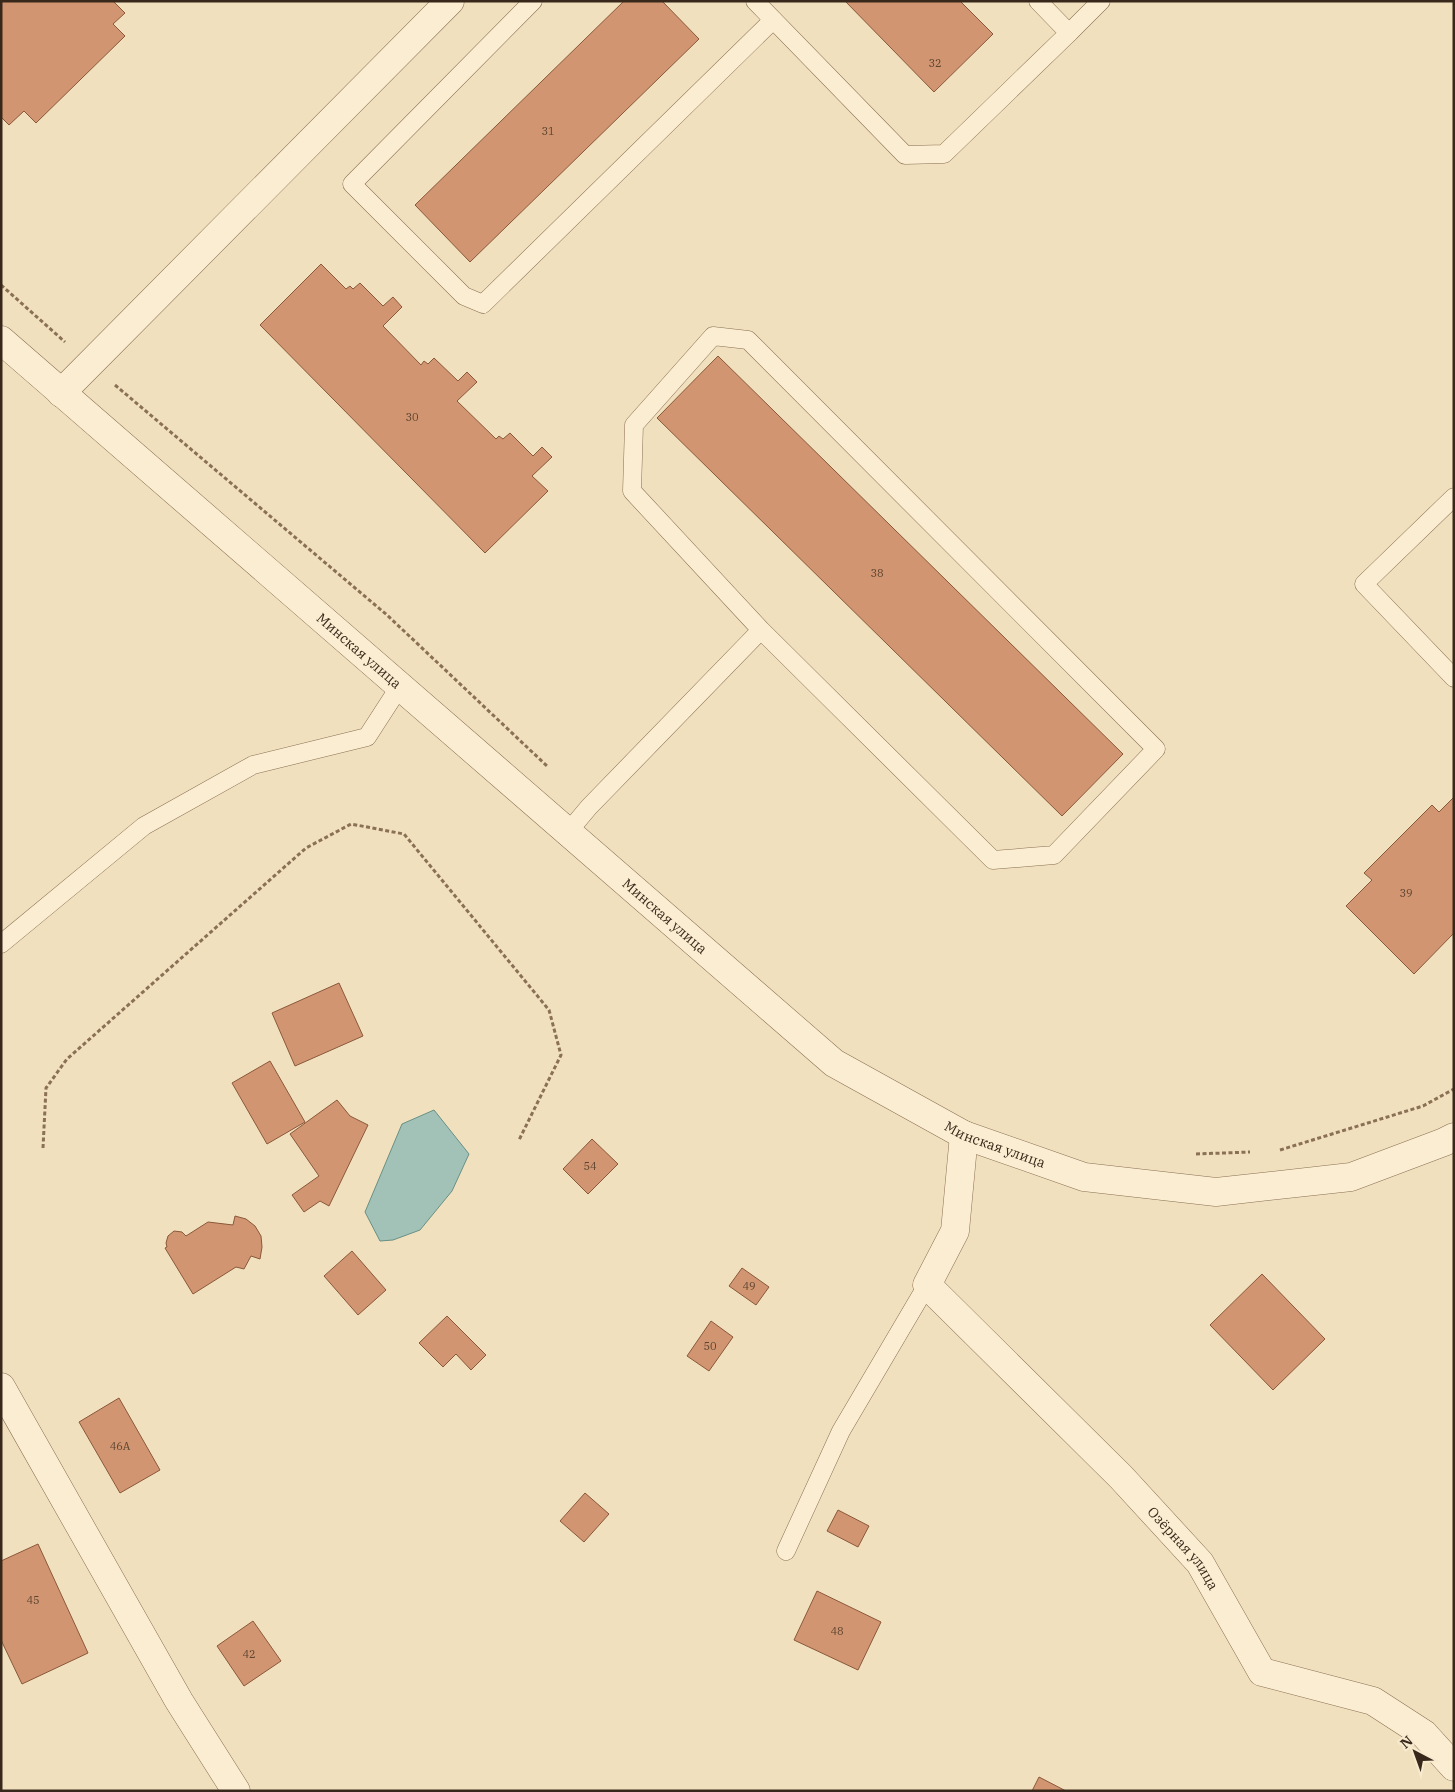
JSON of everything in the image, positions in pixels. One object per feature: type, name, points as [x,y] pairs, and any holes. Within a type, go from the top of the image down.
[{"type":"street","points":[[61,393],[444,4]]},
{"type":"street","name":"Минская улица","points":[[1,340],[834,1063],[964,1135],[1084,1177],[1216,1192],[1351,1177],[1454,1137]]},
{"type":"street","points":[[926,1285],[955,1232],[964,1135]]},
{"type":"street","name":"Озёрная улица","points":[[926,1285],[1121,1476],[1200,1563],[1262,1672],[1372,1701],[1424,1734],[1454,1767]]},
{"type":"street","points":[[1,1387],[179,1701],[236,1791]]},
{"type":"lane","points":[[532,1],[352,184],[464,296],[483,304],[773,20]]},
{"type":"lane","points":[[755,1],[905,155],[944,154],[1101,1]]},
{"type":"lane","points":[[1038,1],[1069,33]]},
{"type":"lane","points":[[713,336],[748,340],[1156,749],[1054,855],[993,860],[761,630],[632,491],[634,425],[713,336]]},
{"type":"lane","points":[[1454,497],[1364,584],[1454,678]]},
{"type":"lane","points":[[568,832],[589,807],[761,630]]},
{"type":"lane","points":[[1,944],[144,826],[253,765],[367,737],[400,686]]},
{"type":"lane","points":[[786,1551],[841,1431],[926,1285]]},
{"type":"path","points":[[1,285],[90,364],[387,615],[553,772]]},
{"type":"path","points":[[43,1148],[46,1088],[67,1059],[306,848],[351,824],[404,834],[549,1010],[561,1055],[519,1140]]},
{"type":"path","points":[[1273,1152],[1423,1106],[1454,1089]]},
{"type":"path","points":[[1193,1154],[1253,1152]]},
{"type":"water","points":[[434,1110],[469,1154],[452,1191],[420,1230],[393,1240],[380,1241],[365,1212],[402,1124]]},
{"type":"building","points":[[1,1],[113,1],[125,13],[113,24],[125,36],[36,123],[24,111],[9,125],[1,117]]},
{"type":"building","points":[[624,1],[662,1],[699,39],[470,262],[415,205]]},
{"type":"building","points":[[845,1],[960,1],[993,34],[934,92]]},
{"type":"building","points":[[321,264],[346,289],[350,286],[353,289],[360,283],[383,306],[393,297],[402,307],[383,326],[421,365],[424,361],[428,364],[434,358],[458,381],[467,372],[477,382],[457,401],[496,439],[499,436],[503,439],[510,433],[533,456],[542,447],[552,457],[532,476],[548,491],[485,553],[260,325]]},
{"type":"building","points":[[718,356],[1123,754],[1062,816],[657,418]]},
{"type":"building","points":[[1454,797],[1454,933],[1414,974],[1346,906],[1372,880],[1364,873],[1432,805],[1439,812]]},
{"type":"building","points":[[339,983],[363,1036],[295,1066],[272,1013]]},
{"type":"building","points":[[270,1061],[305,1122],[267,1144],[232,1083]]},
{"type":"building","points":[[337,1100],[350,1116],[368,1125],[329,1206],[320,1201],[304,1212],[292,1195],[319,1176],[290,1134]]},
{"type":"building","points":[[592,1139],[618,1164],[588,1194],[563,1169]]},
{"type":"building","points":[[235,1216],[246,1219],[255,1226],[261,1236],[260,1259],[251,1256],[244,1269],[236,1267],[193,1294],[165,1248],[167,1247],[168,1236],[174,1231],[182,1232],[186,1236],[208,1222],[233,1225]]},
{"type":"building","points":[[352,1251],[386,1290],[358,1315],[324,1276]]},
{"type":"building","points":[[742,1268],[769,1287],[756,1305],[729,1286]]},
{"type":"building","points":[[1262,1274],[1325,1339],[1273,1390],[1210,1325]]},
{"type":"building","points":[[447,1316],[486,1355],[471,1370],[456,1354],[443,1367],[419,1343]]},
{"type":"building","points":[[711,1321],[733,1337],[709,1371],[687,1356]]},
{"type":"building","points":[[119,1398],[160,1470],[120,1493],[79,1422]]},
{"type":"building","points":[[585,1493],[609,1514],[584,1542],[560,1521]]},
{"type":"building","points":[[838,1510],[869,1526],[858,1547],[827,1531]]},
{"type":"building","points":[[38,1544],[88,1653],[22,1684],[1,1640],[1,1561]]},
{"type":"building","points":[[817,1591],[881,1622],[858,1670],[794,1640]]},
{"type":"building","points":[[253,1621],[281,1661],[244,1686],[217,1646]]},
{"type":"building","points":[[1039,1777],[1066,1791],[1032,1791]]}]
